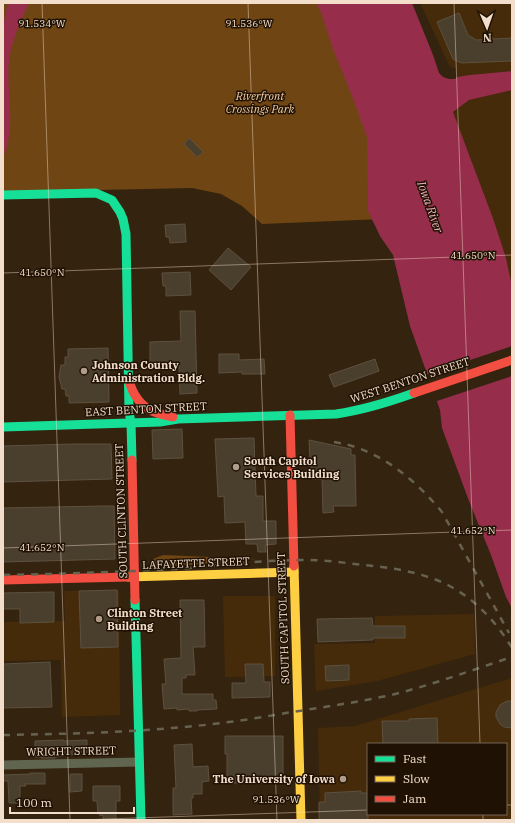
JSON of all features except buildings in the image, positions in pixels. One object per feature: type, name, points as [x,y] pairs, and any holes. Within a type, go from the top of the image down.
[{"type":"street","name":"SOUTH CLINTON STREET","points":[[3,195],[96,193],[108,198],[115,204],[123,219],[126,234],[129,380],[128,411],[131,423],[141,820]]},
{"type":"street","name":"WEST BENTON STREET","points":[[290,415],[336,414],[351,412],[385,403],[512,360]]},
{"type":"street","points":[[129,380],[135,396],[142,405],[157,413],[178,419]]},
{"type":"street","name":"EAST BENTON STREET","points":[[3,427],[160,422],[178,419],[290,415]]},
{"type":"street","name":"SOUTH CAPITOL STREET","points":[[290,415],[301,820]]},
{"type":"street","points":[[3,422],[14,427]]},
{"type":"street","name":"LAFAYETTE STREET","points":[[3,580],[294,572]]},
{"type":"street","name":"WRIGHT STREET","points":[[3,765],[140,762]]},
{"type":"shaded area","points":[[420,3],[512,3],[512,71],[457,77],[456,68],[450,67]]},
{"type":"shaded area","points":[[512,90],[512,286],[506,258],[494,221],[453,112],[469,100]]},
{"type":"shaded area","points":[[119,590],[120,715],[62,717],[61,660],[3,661],[3,622],[65,621],[64,591]]},
{"type":"shaded area","points":[[223,596],[275,596],[275,676],[225,677]]},
{"type":"shaded area","points":[[474,614],[475,654],[377,681],[316,691],[314,644],[375,643],[375,616]]},
{"type":"shaded area","name":"The University of Iowa","points":[[512,678],[512,820],[320,820],[318,728],[355,726]]},
{"type":"green space","name":"Riverfront Crossings Park","points":[[3,3],[327,3],[369,106],[382,219],[262,224],[242,206],[221,194],[192,188],[3,192]]},
{"type":"green space","points":[[163,555],[256,559],[154,568],[153,559]]},
{"type":"water","points":[[8,3],[29,3],[17,31],[10,54],[8,73],[10,122],[7,146],[3,157],[3,26]]},
{"type":"water","name":"Iowa River","points":[[316,3],[412,3],[439,73],[443,77],[455,79],[457,77],[470,75],[512,71],[512,90],[469,100],[453,112],[494,221],[506,258],[512,286],[512,608],[506,597],[442,428],[440,410],[410,326],[393,255],[380,236],[368,211],[367,137],[333,49],[321,12]]},
{"type":"pier","points":[[512,346],[512,376],[434,402],[425,375]]},
{"type":"railway","points":[[334,442],[350,445],[390,464],[402,472],[433,501],[442,512],[509,633]]},
{"type":"railway","points":[[3,575],[176,569],[289,560],[322,560],[388,568],[412,572],[454,588],[487,614],[512,648]]},
{"type":"railway","points":[[3,735],[130,731],[187,727],[248,719],[391,695],[437,682],[512,657]]},
{"type":"traffic: fast","points":[[3,195],[96,193],[112,200],[120,212],[126,234],[129,411],[131,423],[132,460]]},
{"type":"traffic: fast","points":[[3,427],[336,414],[395,400],[414,393]]},
{"type":"traffic: fast","points":[[135,600],[141,820]]},
{"type":"traffic: slow","points":[[294,566],[301,820]]},
{"type":"traffic: slow","points":[[128,577],[294,572]]},
{"type":"traffic: jam","points":[[414,393],[512,360]]},
{"type":"traffic: jam","points":[[130,384],[138,399],[145,407],[160,414],[173,417]]},
{"type":"traffic: jam","points":[[290,415],[294,566]]},
{"type":"traffic: jam","points":[[132,460],[135,600]]},
{"type":"traffic: jam","points":[[3,580],[128,577]]},
{"type":"place","name":"Johnson County Administration Bldg.","points":[[84,371]]},
{"type":"place","name":"South Capitol Services Building","points":[[236,467]]},
{"type":"place","name":"Clinton Street Building","points":[[99,619]]},
{"type":"place","name":"The University of Iowa","points":[[343,779]]}]
